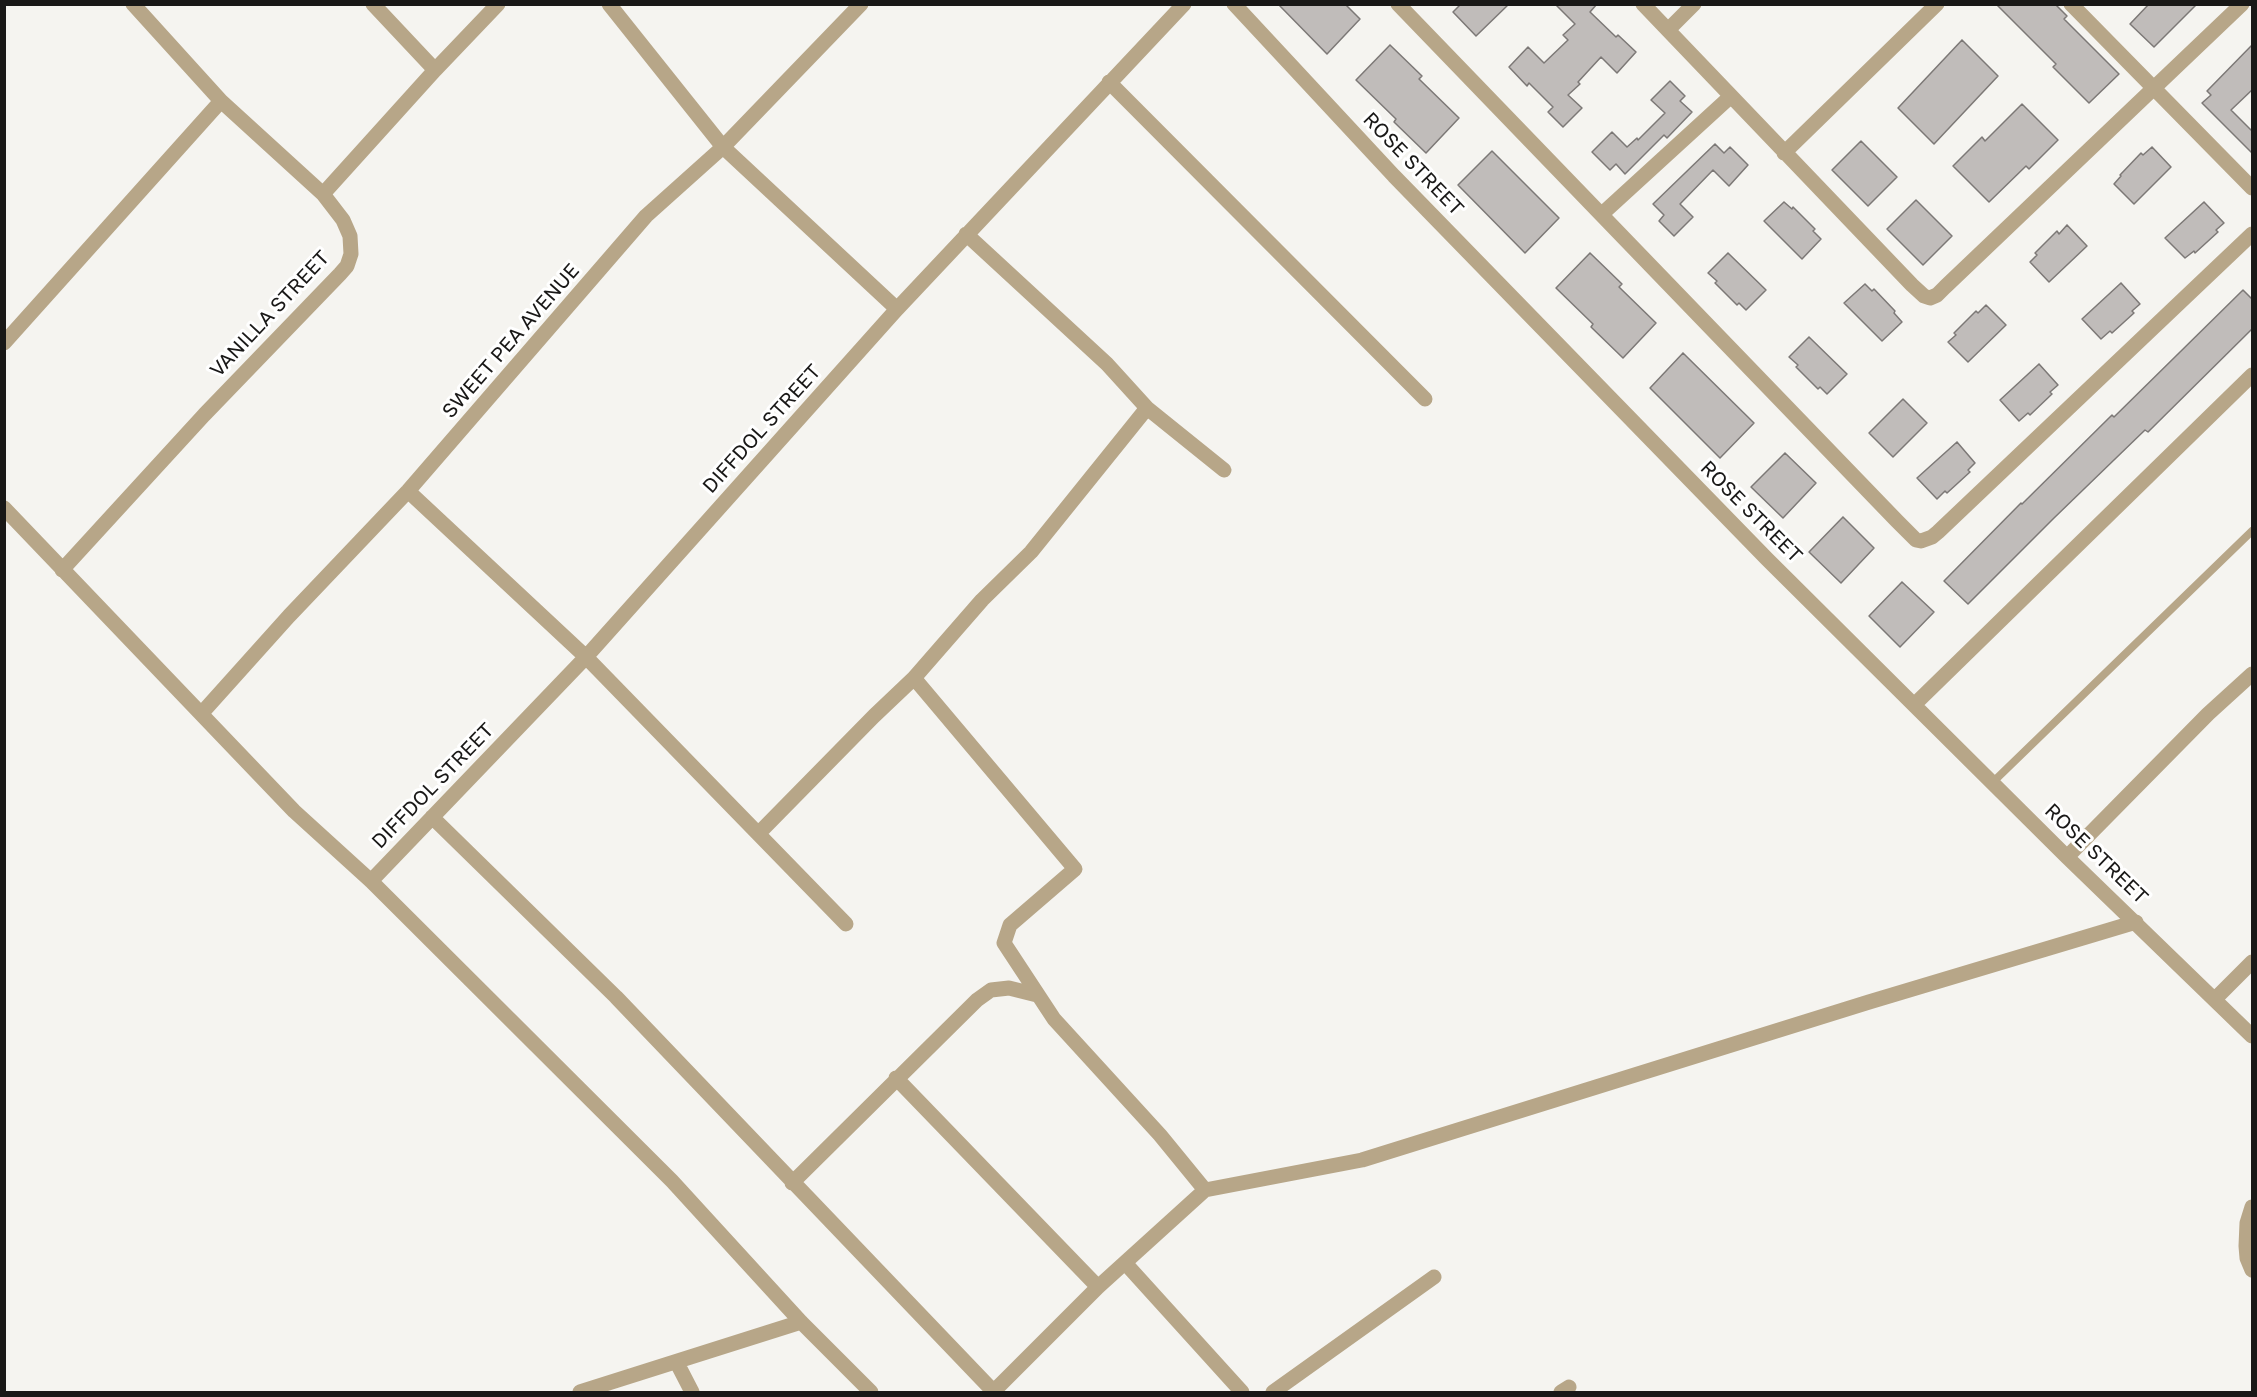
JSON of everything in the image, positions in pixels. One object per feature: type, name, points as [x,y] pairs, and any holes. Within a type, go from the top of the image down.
[{"type":"street","name":"VANILLA STREET","points":[[62,570],[204,415],[347,266],[351,254],[350,236],[343,220],[323,194],[221,101],[133,4]]},
{"type":"street","points":[[373,4],[435,70]]},
{"type":"street","points":[[323,194],[498,4]]},
{"type":"street","points":[[609,4],[723,147],[897,309]]},
{"type":"street","name":"SWEET PEA AVENUE","points":[[201,714],[289,616],[408,491],[646,216],[723,147],[861,4]]},
{"type":"street","name":"DIFFDOL STREET","points":[[371,881],[586,657],[897,309],[1184,4]]},
{"type":"street","name":"ROSE STREET","points":[[1234,4],[1394,176],[1767,560],[2067,857],[2253,1036]]},
{"type":"street","points":[[1398,4],[1916,540],[1921,541],[1938,532],[2253,234]]},
{"type":"street","points":[[1642,4],[1912,285],[1929,298],[1945,288],[2242,4]]},
{"type":"street","points":[[1668,30],[1694,4]]},
{"type":"street","points":[[1784,153],[1936,4]]},
{"type":"street","points":[[2072,4],[2253,188]]},
{"type":"street","points":[[1109,82],[1425,399]]},
{"type":"street","points":[[1602,214],[1730,97]]},
{"type":"street","points":[[4,343],[221,101]]},
{"type":"street","points":[[966,234],[1107,364],[1147,408],[1224,470]]},
{"type":"street","points":[[1915,704],[2253,375]]},
{"type":"street","points":[[759,833],[914,678],[982,600],[1031,552],[1147,408]]},
{"type":"street","points":[[408,491],[586,657],[846,924]]},
{"type":"street","points":[[4,508],[294,811],[371,881],[672,1181],[801,1322],[871,1392]]},
{"type":"street","points":[[2067,857],[2208,714],[2253,674]]},
{"type":"street","points":[[914,678],[1075,869],[1010,925],[1004,943],[1054,1019],[1160,1135],[1205,1190]]},
{"type":"street","points":[[432,817],[616,998],[993,1392],[1098,1287],[1205,1190],[1362,1160],[1869,1002],[2136,922]]},
{"type":"street","points":[[2215,999],[2253,963]]},
{"type":"street","points":[[792,1183],[977,999],[992,990],[1009,988],[1038,995]]},
{"type":"street","points":[[896,1078],[1098,1287]]},
{"type":"street","points":[[2253,1207],[2247,1223],[2246,1245],[2247,1258],[2253,1270]]},
{"type":"street","points":[[1126,1264],[1242,1392]]},
{"type":"street","points":[[1273,1392],[1434,1276]]},
{"type":"street","points":[[580,1392],[801,1322]]},
{"type":"street","points":[[677,1363],[692,1392]]},
{"type":"lane","points":[[1993,782],[2253,531]]},
{"type":"building","points":[[1278,4],[1345,4],[1360,19],[1327,54]]},
{"type":"building","points":[[1461,4],[1509,4],[1476,36],[1453,12]]},
{"type":"building","points":[[1555,4],[1597,4],[1590,12],[1616,37],[1618,35],[1636,52],[1617,73],[1601,57],[1578,82],[1580,84],[1568,95],[1582,108],[1563,127],[1548,112],[1553,107],[1529,83],[1527,86],[1509,67],[1528,47],[1544,63],[1568,40],[1563,35],[1575,24]]},
{"type":"building","points":[[1996,4],[2055,4],[2067,16],[2064,19],[2119,74],[2089,103],[2053,67],[2056,64]]},
{"type":"building","points":[[2149,4],[2197,4],[2154,47],[2130,24]]},
{"type":"building","points":[[1962,40],[1998,76],[1934,144],[1898,108]]},
{"type":"building","points":[[2253,44],[2253,89],[2231,110],[2253,132],[2253,154],[2202,103],[2211,95],[2207,91]]},
{"type":"building","points":[[1390,45],[1422,76],[1419,79],[1459,118],[1426,153],[1394,122],[1396,119],[1356,80]]},
{"type":"building","points":[[1670,81],[1685,96],[1680,101],[1692,112],[1667,138],[1664,135],[1625,174],[1616,164],[1610,170],[1592,152],[1612,132],[1627,147],[1637,138],[1638,140],[1665,113],[1651,100]]},
{"type":"building","points":[[2022,104],[2058,140],[2029,169],[2026,166],[1989,202],[1953,166],[1982,137],[1985,141]]},
{"type":"building","points":[[1861,141],[1897,177],[1868,206],[1832,170]]},
{"type":"building","points":[[1715,144],[1724,153],[1730,147],[1748,165],[1729,186],[1713,170],[1680,204],[1693,217],[1674,236],[1659,221],[1664,215],[1653,204]]},
{"type":"building","points":[[2152,147],[2171,167],[2134,204],[2114,184],[2141,153],[2143,155]]},
{"type":"building","points":[[1492,151],[1559,218],[1525,253],[1458,185]]},
{"type":"building","points":[[1916,200],[1952,236],[1923,265],[1887,229]]},
{"type":"building","points":[[1784,202],[1792,209],[1793,207],[1815,229],[1813,231],[1821,239],[1802,259],[1764,221]]},
{"type":"building","points":[[2204,202],[2224,223],[2216,230],[2218,232],[2195,253],[2194,251],[2185,258],[2165,238]]},
{"type":"building","points":[[2067,225],[2087,246],[2049,282],[2030,262],[2037,255],[2035,253],[2057,231],[2059,234]]},
{"type":"building","points":[[1590,253],[1622,284],[1619,287],[1656,323],[1623,358],[1591,327],[1593,324],[1556,288]]},
{"type":"building","points":[[1728,253],[1766,290],[1746,310],[1739,303],[1737,305],[1708,273]]},
{"type":"building","points":[[2121,283],[2140,304],[2132,311],[2134,313],[2112,333],[2110,331],[2101,339],[2082,319]]},
{"type":"building","points":[[1865,284],[1872,291],[1874,289],[1902,322],[1882,341],[1844,303]]},
{"type":"building","points":[[2243,290],[2253,300],[2253,328],[2148,432],[2145,430],[2054,518],[1968,604],[1944,581],[2021,503],[2112,415],[2114,417]]},
{"type":"building","points":[[1986,305],[2006,325],[1968,362],[1948,342],[1976,311],[1978,313]]},
{"type":"building","points":[[1809,337],[1847,374],[1827,394],[1820,387],[1818,389],[1789,357]]},
{"type":"building","points":[[1683,353],[1754,423],[1720,458],[1650,388]]},
{"type":"building","points":[[2039,364],[2058,385],[2030,415],[2028,413],[2019,421],[2000,400]]},
{"type":"building","points":[[1903,399],[1927,423],[1893,457],[1869,433]]},
{"type":"building","points":[[1957,442],[1975,463],[1968,470],[1970,472],[1937,499],[1917,478]]},
{"type":"building","points":[[1785,453],[1816,483],[1783,518],[1751,487]]},
{"type":"building","points":[[1843,517],[1874,548],[1841,583],[1809,552]]},
{"type":"building","points":[[1902,582],[1934,612],[1900,647],[1869,616]]}]
